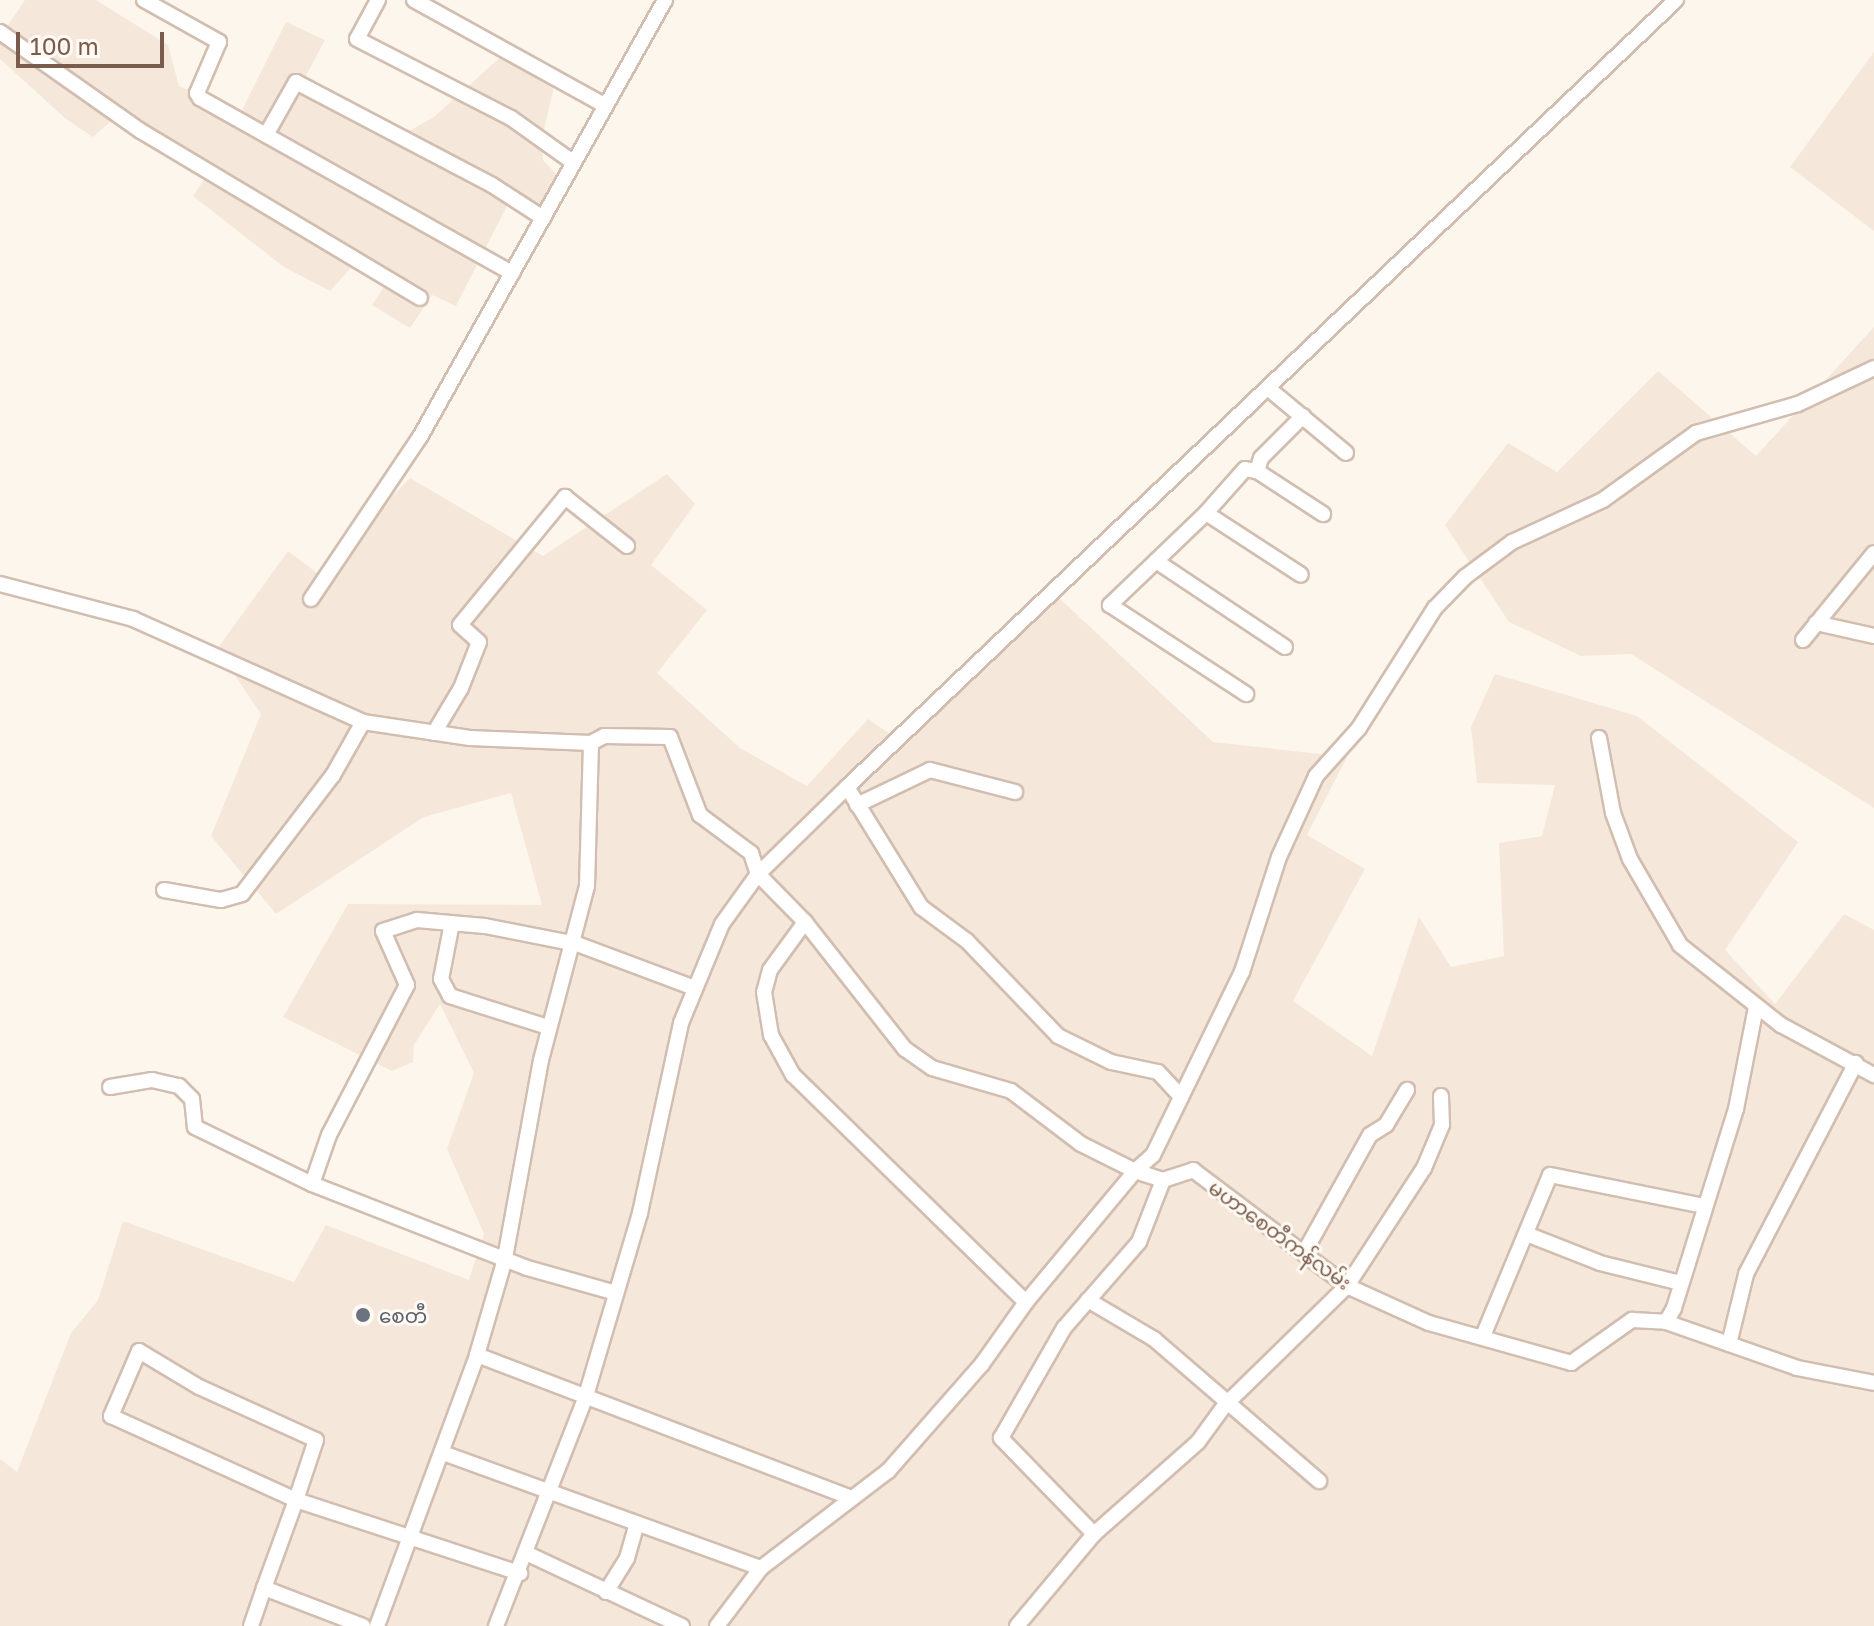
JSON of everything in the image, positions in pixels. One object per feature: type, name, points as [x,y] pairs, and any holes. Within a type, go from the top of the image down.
[{"type":"street","points":[[144,0],[215,38],[219,49],[197,95],[512,273]]},
{"type":"street","points":[[378,0],[357,39],[511,118],[574,163]]},
{"type":"street","points":[[414,0],[606,106]]},
{"type":"street","points":[[311,599],[420,437],[665,0]]},
{"type":"street","points":[[496,1626],[528,1554],[585,1399],[616,1293],[692,987],[722,924],[758,874],[1676,0]]},
{"type":"street","points":[[0,32],[141,131],[420,298]]},
{"type":"street","points":[[266,135],[296,82],[492,185],[543,218]]},
{"type":"street","points":[[717,1626],[761,1568],[888,1471],[982,1364],[1026,1302],[1135,1171],[1153,1155],[1259,933],[1279,857],[1316,776],[1359,728],[1435,608],[1465,577],[1512,542],[1603,500],[1696,433],[1798,404],[1874,368]]},
{"type":"street","points":[[1269,389],[1346,453]]},
{"type":"street","points":[[1257,471],[1261,458],[1303,416]]},
{"type":"street","points":[[1246,694],[1110,605],[1206,513],[1245,469],[1257,471],[1323,514]]},
{"type":"street","points":[[434,733],[461,688],[479,642],[460,625],[565,497],[627,546]]},
{"type":"street","points":[[1206,513],[1301,575]]},
{"type":"street","points":[[1803,640],[1874,553]]},
{"type":"street","points":[[1156,561],[1285,647]]},
{"type":"street","points":[[0,584],[133,619],[363,722],[434,733],[591,743],[587,886],[548,1027],[505,1259],[477,1355],[414,1537],[377,1626]]},
{"type":"street","points":[[1816,623],[1874,636]]},
{"type":"street","points":[[164,890],[221,900],[242,894],[333,775],[363,722]]},
{"type":"street","name":"မဟာစေတီကန်လမ်း","points":[[591,743],[604,736],[670,737],[700,815],[751,853],[758,874],[805,922],[905,1049],[932,1068],[1011,1091],[1081,1144],[1135,1171],[1163,1180],[1193,1170],[1347,1286],[1429,1323],[1571,1363],[1632,1320],[1666,1322],[1797,1368],[1874,1383]]},
{"type":"street","points":[[1599,738],[1613,813],[1644,886],[1680,945],[1756,1007],[1874,1075]]},
{"type":"street","points":[[857,805],[930,770],[1015,792]]},
{"type":"street","points":[[847,787],[921,907],[967,941],[1058,1036],[1111,1062],[1158,1072],[1181,1097]]},
{"type":"street","points":[[312,1184],[329,1135],[407,985],[383,931],[417,920],[452,923],[571,944],[692,987]]},
{"type":"street","points":[[805,922],[770,970],[764,992],[771,1035],[793,1075],[1026,1302]]},
{"type":"street","points":[[452,923],[441,979],[450,996],[548,1027]]},
{"type":"street","points":[[1666,1322],[1736,1109],[1756,1007]]},
{"type":"street","points":[[1729,1344],[1746,1274],[1856,1063]]},
{"type":"street","points":[[110,1087],[152,1080],[179,1086],[192,1099],[195,1127],[312,1184],[505,1259],[616,1293]]},
{"type":"street","points":[[1304,1253],[1370,1135],[1386,1125],[1407,1090]]},
{"type":"street","points":[[1017,1626],[1094,1534],[1198,1442],[1225,1405],[1347,1286],[1424,1168],[1442,1125],[1441,1096]]},
{"type":"street","points":[[1483,1336],[1529,1235],[1550,1175],[1704,1206]]},
{"type":"street","points":[[1094,1534],[1001,1438],[1064,1328],[1139,1242],[1163,1180]]},
{"type":"street","points":[[1529,1235],[1600,1263],[1681,1283]]},
{"type":"street","points":[[1088,1300],[1154,1339],[1225,1405],[1319,1481]]},
{"type":"street","points":[[251,1626],[296,1500],[316,1440],[199,1387],[139,1351],[111,1416],[296,1500],[520,1573]]},
{"type":"street","points":[[477,1355],[585,1399],[852,1498]]},
{"type":"street","points":[[443,1453],[551,1488],[637,1524],[761,1568]]},
{"type":"street","points":[[606,1592],[627,1558],[637,1524]]},
{"type":"street","points":[[528,1554],[682,1626]]},
{"type":"street","points":[[264,1588],[363,1626]]},
{"type":"shaded area","points":[[25,0],[96,0],[168,45],[179,86],[241,112],[286,22],[325,40],[298,91],[385,127],[411,130],[434,117],[506,52],[557,74],[542,138],[543,160],[561,179],[545,208],[512,196],[456,306],[432,295],[410,328],[372,305],[391,276],[359,259],[330,291],[284,267],[193,196],[211,170],[122,111],[93,137],[66,119],[0,59],[0,37]]},
{"type":"shaded area","points":[[1874,52],[1874,231],[1790,167]]},
{"type":"shaded area","points":[[1874,327],[1874,808],[1631,654],[1581,656],[1509,622],[1445,525],[1508,443],[1557,472],[1658,371],[1756,456]]},
{"type":"shaded area","points":[[667,474],[695,504],[651,565],[707,610],[657,673],[740,748],[807,786],[868,719],[899,740],[1057,596],[1213,742],[1347,757],[1307,835],[1365,869],[1293,1001],[1372,1056],[1419,917],[1451,967],[1504,956],[1499,843],[1542,836],[1555,785],[1477,783],[1471,727],[1495,674],[1637,716],[1798,842],[1725,950],[1775,1004],[1844,914],[1874,930],[1874,1626],[0,1626],[0,1459],[17,1472],[71,1333],[98,1300],[123,1221],[294,1282],[326,1225],[469,1280],[484,1234],[447,1149],[474,1073],[440,1004],[414,1045],[413,1062],[392,1071],[283,1017],[348,904],[542,905],[511,793],[424,817],[276,914],[211,836],[261,714],[217,649],[288,551],[317,573],[410,478],[543,556]]},
{"type":"place","name":"စေတီ","points":[[363,1315]]}]
